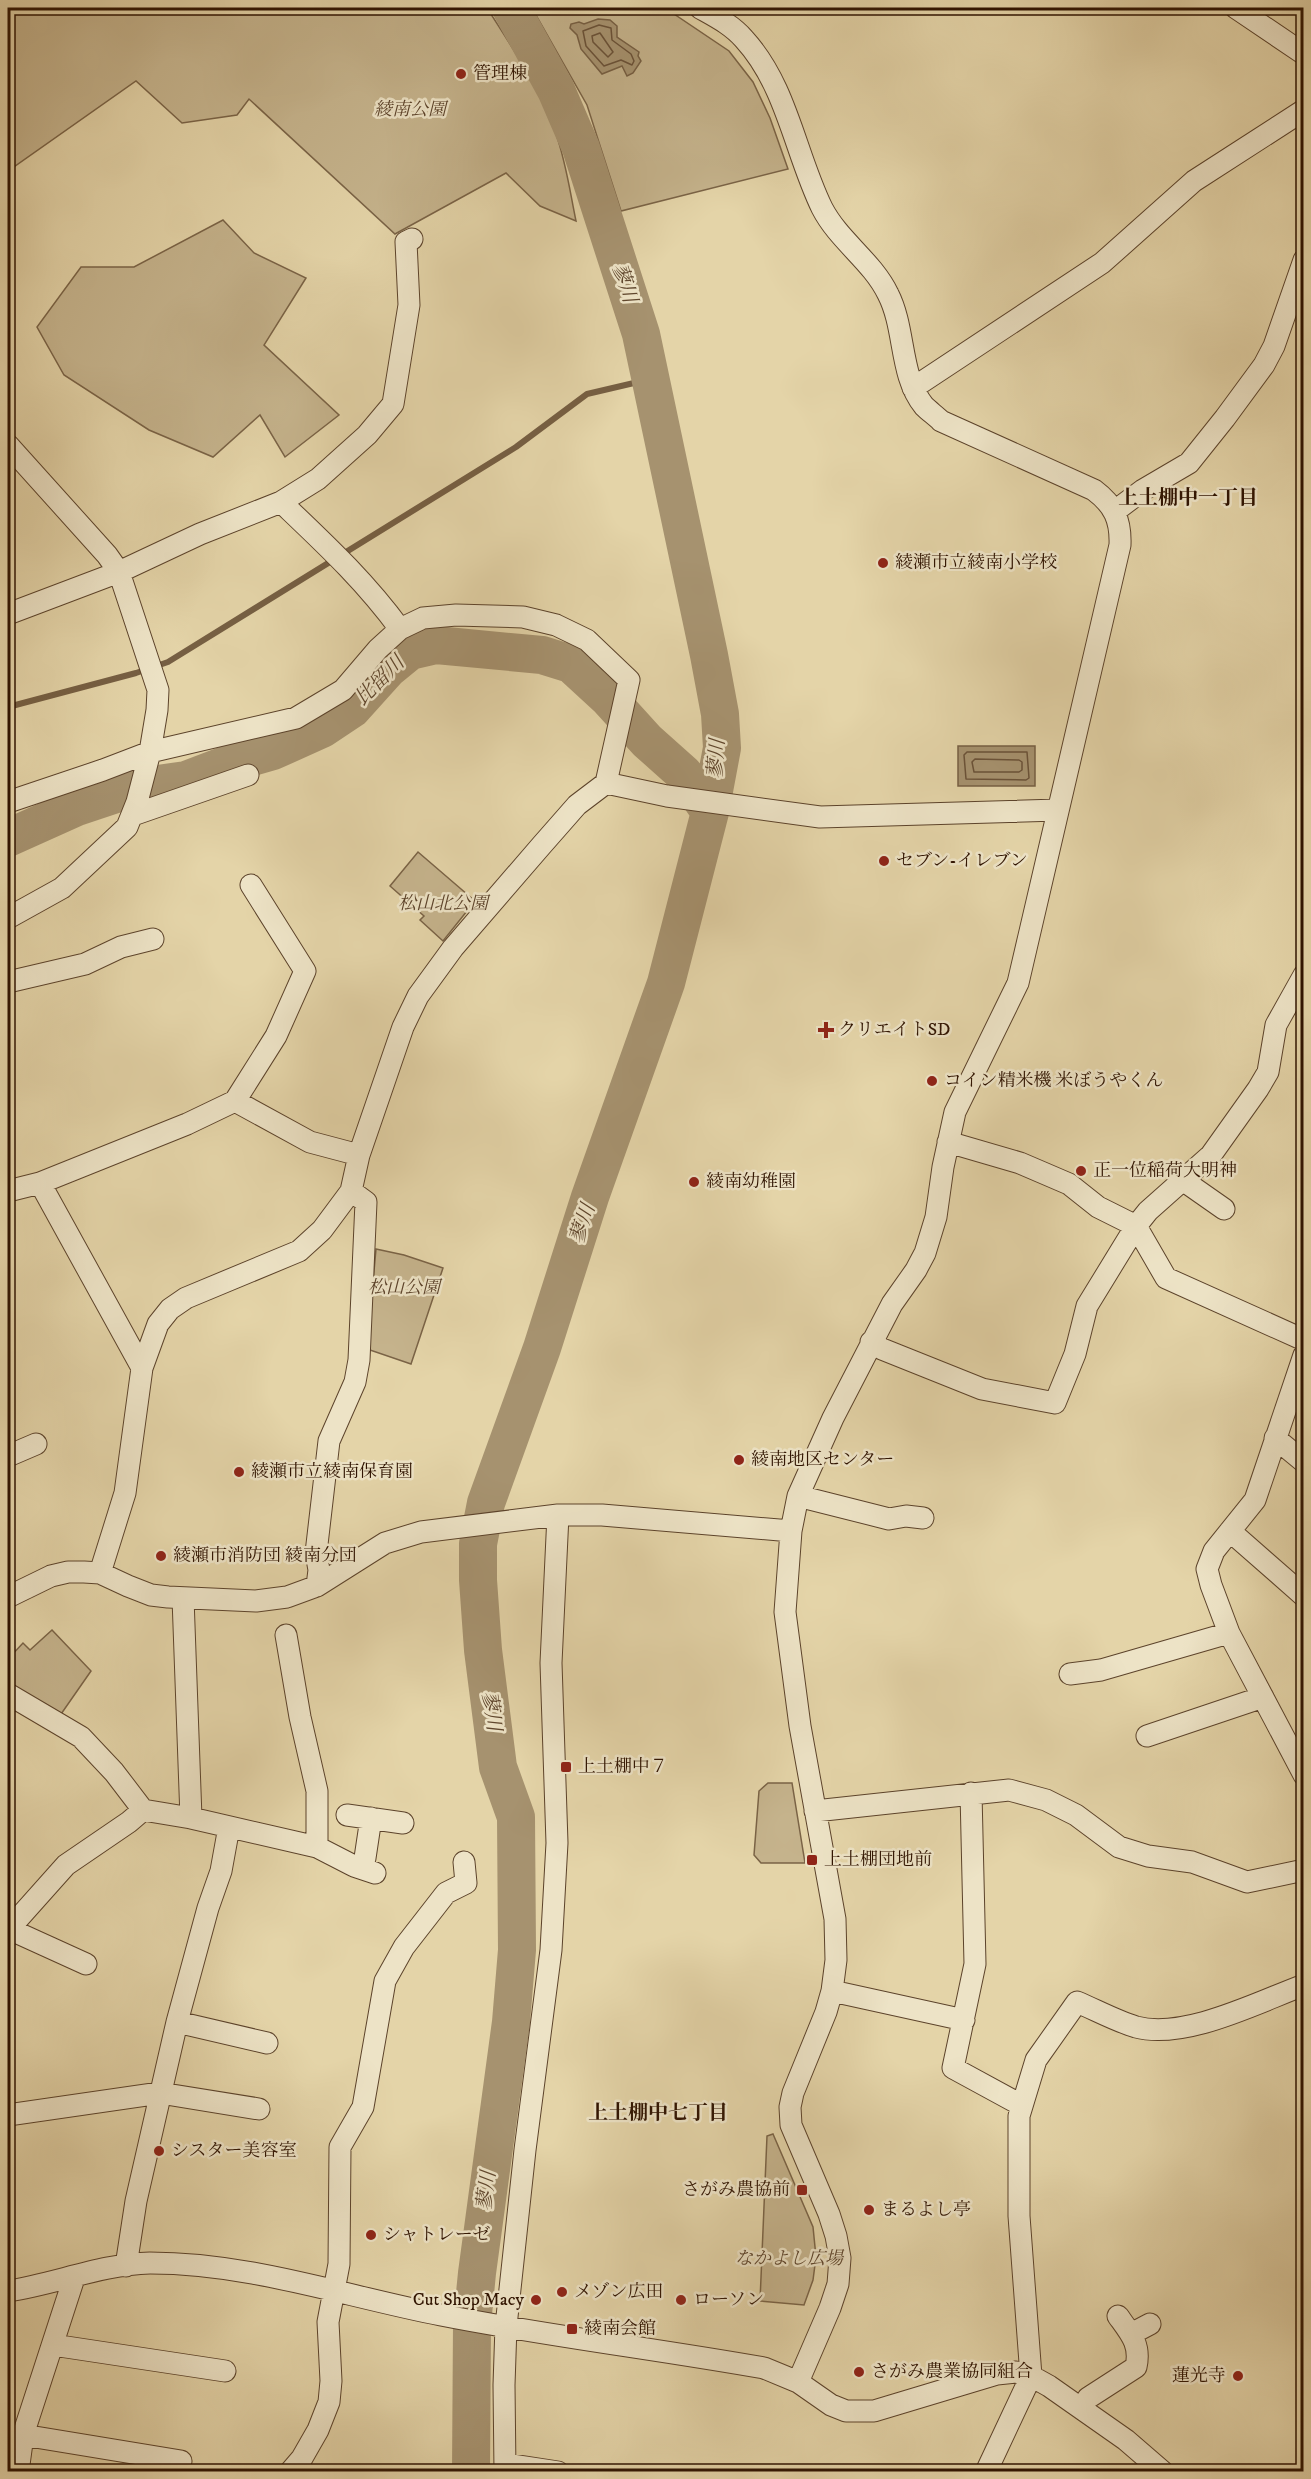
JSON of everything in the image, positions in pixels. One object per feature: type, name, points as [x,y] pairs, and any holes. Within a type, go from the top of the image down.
[{"type":"street","points":[[700,8],[729,25],[745,40],[766,70],[782,104],[822,207],[837,233],[876,275],[888,293],[895,309],[913,388],[924,406],[941,421],[1094,490],[1115,511],[1120,528],[1120,545],[1058,810],[1043,886],[1018,983],[961,1098],[951,1125],[936,1217],[925,1253],[892,1304],[833,1418],[798,1496],[791,1531],[784,1612],[790,1663],[835,1919],[836,1960],[832,1991],[790,2108],[791,2126],[829,2214],[840,2258],[838,2284],[830,2308],[798,2382]]},
{"type":"street","points":[[1236,8],[1304,54]]},
{"type":"street","points":[[913,388],[1102,263],[1194,181],[1304,110]]},
{"type":"street","points":[[8,614],[119,572],[200,534],[281,502],[318,479],[367,435],[393,404],[409,305],[406,242],[412,239]]},
{"type":"street","points":[[1115,511],[1143,490],[1189,463],[1225,418],[1264,365],[1274,346],[1304,260]]},
{"type":"street","points":[[8,445],[119,572],[158,690],[149,756],[135,809],[127,826],[62,888],[8,918]]},
{"type":"street","points":[[281,502],[346,563],[374,594],[400,629]]},
{"type":"street","points":[[8,802],[149,756],[296,718],[343,690],[378,649],[400,629],[423,618],[456,615],[523,617],[556,625],[587,640],[629,680],[606,783],[577,805],[548,837],[453,948],[417,996],[403,1027],[359,1155],[351,1191],[322,1230],[299,1251],[186,1298],[170,1309],[158,1324],[142,1368],[125,1493],[100,1573]]},
{"type":"street","points":[[135,809],[248,775]]},
{"type":"street","points":[[606,783],[667,796],[820,817],[1058,810]]},
{"type":"street","points":[[8,1191],[40,1183],[187,1124],[235,1101],[276,1036],[305,971],[251,885]]},
{"type":"street","points":[[8,982],[85,964],[121,947],[153,939]]},
{"type":"street","points":[[871,1342],[882,1349],[982,1389],[1055,1403],[1075,1354],[1087,1306],[1136,1226],[1148,1211],[1211,1155],[1258,1089],[1268,1072],[1276,1024],[1304,975]]},
{"type":"street","points":[[235,1101],[310,1142],[359,1155]]},
{"type":"street","points":[[948,1142],[1020,1163],[1069,1184],[1098,1207],[1136,1226],[1166,1278],[1304,1340]]},
{"type":"street","points":[[1184,1181],[1224,1209]]},
{"type":"street","points":[[40,1183],[142,1368]]},
{"type":"street","points":[[317,1586],[319,1570],[316,1553],[329,1441],[355,1382],[359,1360],[366,1202],[351,1191]]},
{"type":"street","points":[[1304,1355],[1255,1500],[1214,1551],[1208,1569],[1211,1585],[1229,1633],[1304,1775]]},
{"type":"street","points":[[1275,1438],[1304,1462]]},
{"type":"street","points":[[8,1456],[36,1444]]},
{"type":"street","points":[[798,1496],[889,1519],[906,1516],[923,1518]]},
{"type":"street","points":[[558,1515],[551,1663],[557,1843],[551,1950],[502,2326],[505,2468],[558,2472]]},
{"type":"street","points":[[8,1597],[51,1576],[68,1572],[100,1573],[151,1594],[183,1598],[256,1601],[295,1595],[317,1586],[385,1543],[421,1532],[558,1515],[602,1515],[791,1531]]},
{"type":"street","points":[[1230,1532],[1304,1596]]},
{"type":"street","points":[[183,1598],[191,1818]]},
{"type":"street","points":[[1070,1674],[1101,1670],[1229,1633]]},
{"type":"street","points":[[286,1635],[300,1717],[317,1791],[317,1847]]},
{"type":"street","points":[[8,1694],[81,1737],[114,1772],[143,1810],[191,1818],[317,1847],[368,1871],[365,1858],[371,1818]]},
{"type":"street","points":[[1147,1736],[1263,1697]]},
{"type":"street","points":[[815,1810],[1009,1790],[1046,1800],[1076,1815],[1119,1847],[1148,1856],[1192,1862],[1247,1882],[1304,1870]]},
{"type":"street","points":[[971,1793],[975,1964],[953,2068],[1021,2106]]},
{"type":"street","points":[[86,1964],[8,1930],[66,1865],[143,1810]]},
{"type":"street","points":[[347,1815],[403,1823]]},
{"type":"street","points":[[126,2266],[136,2201],[160,2093],[208,1908],[221,1871],[229,1827]]},
{"type":"street","points":[[290,2472],[302,2458],[318,2430],[329,2402],[331,2381],[328,2322],[339,2264],[340,2147],[344,2136],[363,2107],[385,1980],[404,1947],[446,1893],[466,1883],[464,1862]]},
{"type":"street","points":[[986,2472],[1031,2376],[1019,2216],[1019,2116],[1036,2060],[1077,2002],[1136,2027],[1156,2030],[1191,2026],[1304,1985]]},
{"type":"street","points":[[832,1991],[964,2020]]},
{"type":"street","points":[[177,2022],[267,2043]]},
{"type":"street","points":[[8,2115],[160,2093],[259,2109]]},
{"type":"street","points":[[8,2291],[148,2263],[242,2271],[297,2280],[333,2291],[440,2315],[764,2368],[798,2382],[831,2405],[857,2412],[874,2411],[997,2374],[1016,2372],[1031,2376],[1082,2409],[1126,2440],[1163,2472]]},
{"type":"street","points":[[18,2472],[19,2431],[53,2345],[74,2278]]},
{"type":"street","points":[[1082,2409],[1088,2398],[1136,2367],[1139,2353],[1131,2334],[1118,2316]]},
{"type":"street","points":[[1131,2334],[1150,2324]]},
{"type":"street","points":[[53,2345],[225,2371]]},
{"type":"street","points":[[19,2431],[181,2461]]},
{"type":"green space","name":"綾南公園","points":[[8,8],[487,8],[525,69],[549,117],[568,177],[576,221],[540,206],[506,173],[395,234],[249,99],[237,115],[182,123],[136,81],[8,171]]},
{"type":"green space","points":[[532,8],[665,8],[729,51],[753,82],[770,118],[788,169],[621,211],[587,105]]},
{"type":"green space","points":[[223,220],[254,253],[306,278],[264,345],[339,415],[285,457],[260,415],[213,457],[149,430],[64,375],[37,327],[81,267],[134,267]]},
{"type":"green space","name":"松山北公園","points":[[418,852],[475,901],[443,941],[420,920],[424,916],[390,886]]},
{"type":"green space","name":"松山公園","points":[[376,1249],[404,1255],[443,1268],[411,1364],[367,1349]]},
{"type":"green space","points":[[52,1630],[91,1671],[59,1717],[8,1688],[8,1659],[23,1643],[30,1650]]},
{"type":"green space","points":[[768,1783],[792,1783],[805,1863],[761,1863],[754,1855],[759,1791]]},
{"type":"green space","name":"なかよし広場","points":[[773,2134],[813,2227],[816,2257],[813,2280],[804,2305],[760,2301],[767,2136]]},
{"type":"water","points":[[598,19],[610,20],[617,26],[617,37],[639,52],[638,56],[641,61],[633,73],[627,76],[622,66],[602,74],[581,49],[577,35],[570,28],[571,24],[579,22],[584,24]]},
{"type":"water","points":[[958,746],[1035,746],[1035,786],[958,786]]},
{"type":"waterway","name":"蓼川","points":[[471,2472],[472,2324],[511,2022],[517,1950],[516,1817],[498,1767],[483,1650],[478,1544],[486,1503],[542,1348],[590,1197],[666,983],[710,812],[722,748],[720,714],[709,655],[641,334],[581,148],[556,90],[511,8]]},
{"type":"waterway","points":[[8,707],[136,673],[168,662],[516,447],[587,394],[651,379]]},
{"type":"waterway","name":"比留川","points":[[8,838],[77,807],[137,787],[186,780],[228,764],[273,751],[322,729],[352,709],[388,669],[410,651],[436,645],[542,655],[571,664],[608,698],[647,741],[684,774],[710,812]]},
{"type":"place","name":"管理棟","points":[[461,74]]},
{"type":"place","name":"綾瀬市立綾南小学校","points":[[883,563]]},
{"type":"place","name":"セブン-イレブン","points":[[884,861]]},
{"type":"place","name":"クリエイトSD","points":[[826,1030]]},
{"type":"place","name":"コイン精米機 米ぼうやくん","points":[[932,1081]]},
{"type":"place","name":"正一位稲荷大明神","points":[[1081,1171]]},
{"type":"place","name":"綾南幼稚園","points":[[694,1182]]},
{"type":"place","name":"綾南地区センター","points":[[739,1460]]},
{"type":"place","name":"綾瀬市立綾南保育園","points":[[239,1472]]},
{"type":"place","name":"綾瀬市消防団 綾南分団","points":[[161,1556]]},
{"type":"place","name":"上土棚中７","points":[[566,1767]]},
{"type":"place","name":"上土棚団地前","points":[[812,1860]]},
{"type":"place","name":"シスター美容室","points":[[159,2151]]},
{"type":"place","name":"さがみ農協前","points":[[802,2190]]},
{"type":"place","name":"まるよし亭","points":[[869,2210]]},
{"type":"place","name":"シャトレーゼ","points":[[371,2235]]},
{"type":"place","name":"メゾン広田","points":[[562,2292]]},
{"type":"place","name":"Cut Shop Macy","points":[[536,2300]]},
{"type":"place","name":"ローソン","points":[[681,2300]]},
{"type":"place","name":"綾南会館","points":[[572,2329]]},
{"type":"place","name":"さがみ農業協同組合","points":[[859,2372]]},
{"type":"place","name":"蓮光寺","points":[[1238,2376]]},
{"type":"district","name":"上土棚中一丁目","points":[[1188,498]]},
{"type":"district","name":"上土棚中七丁目","points":[[658,2113]]}]
